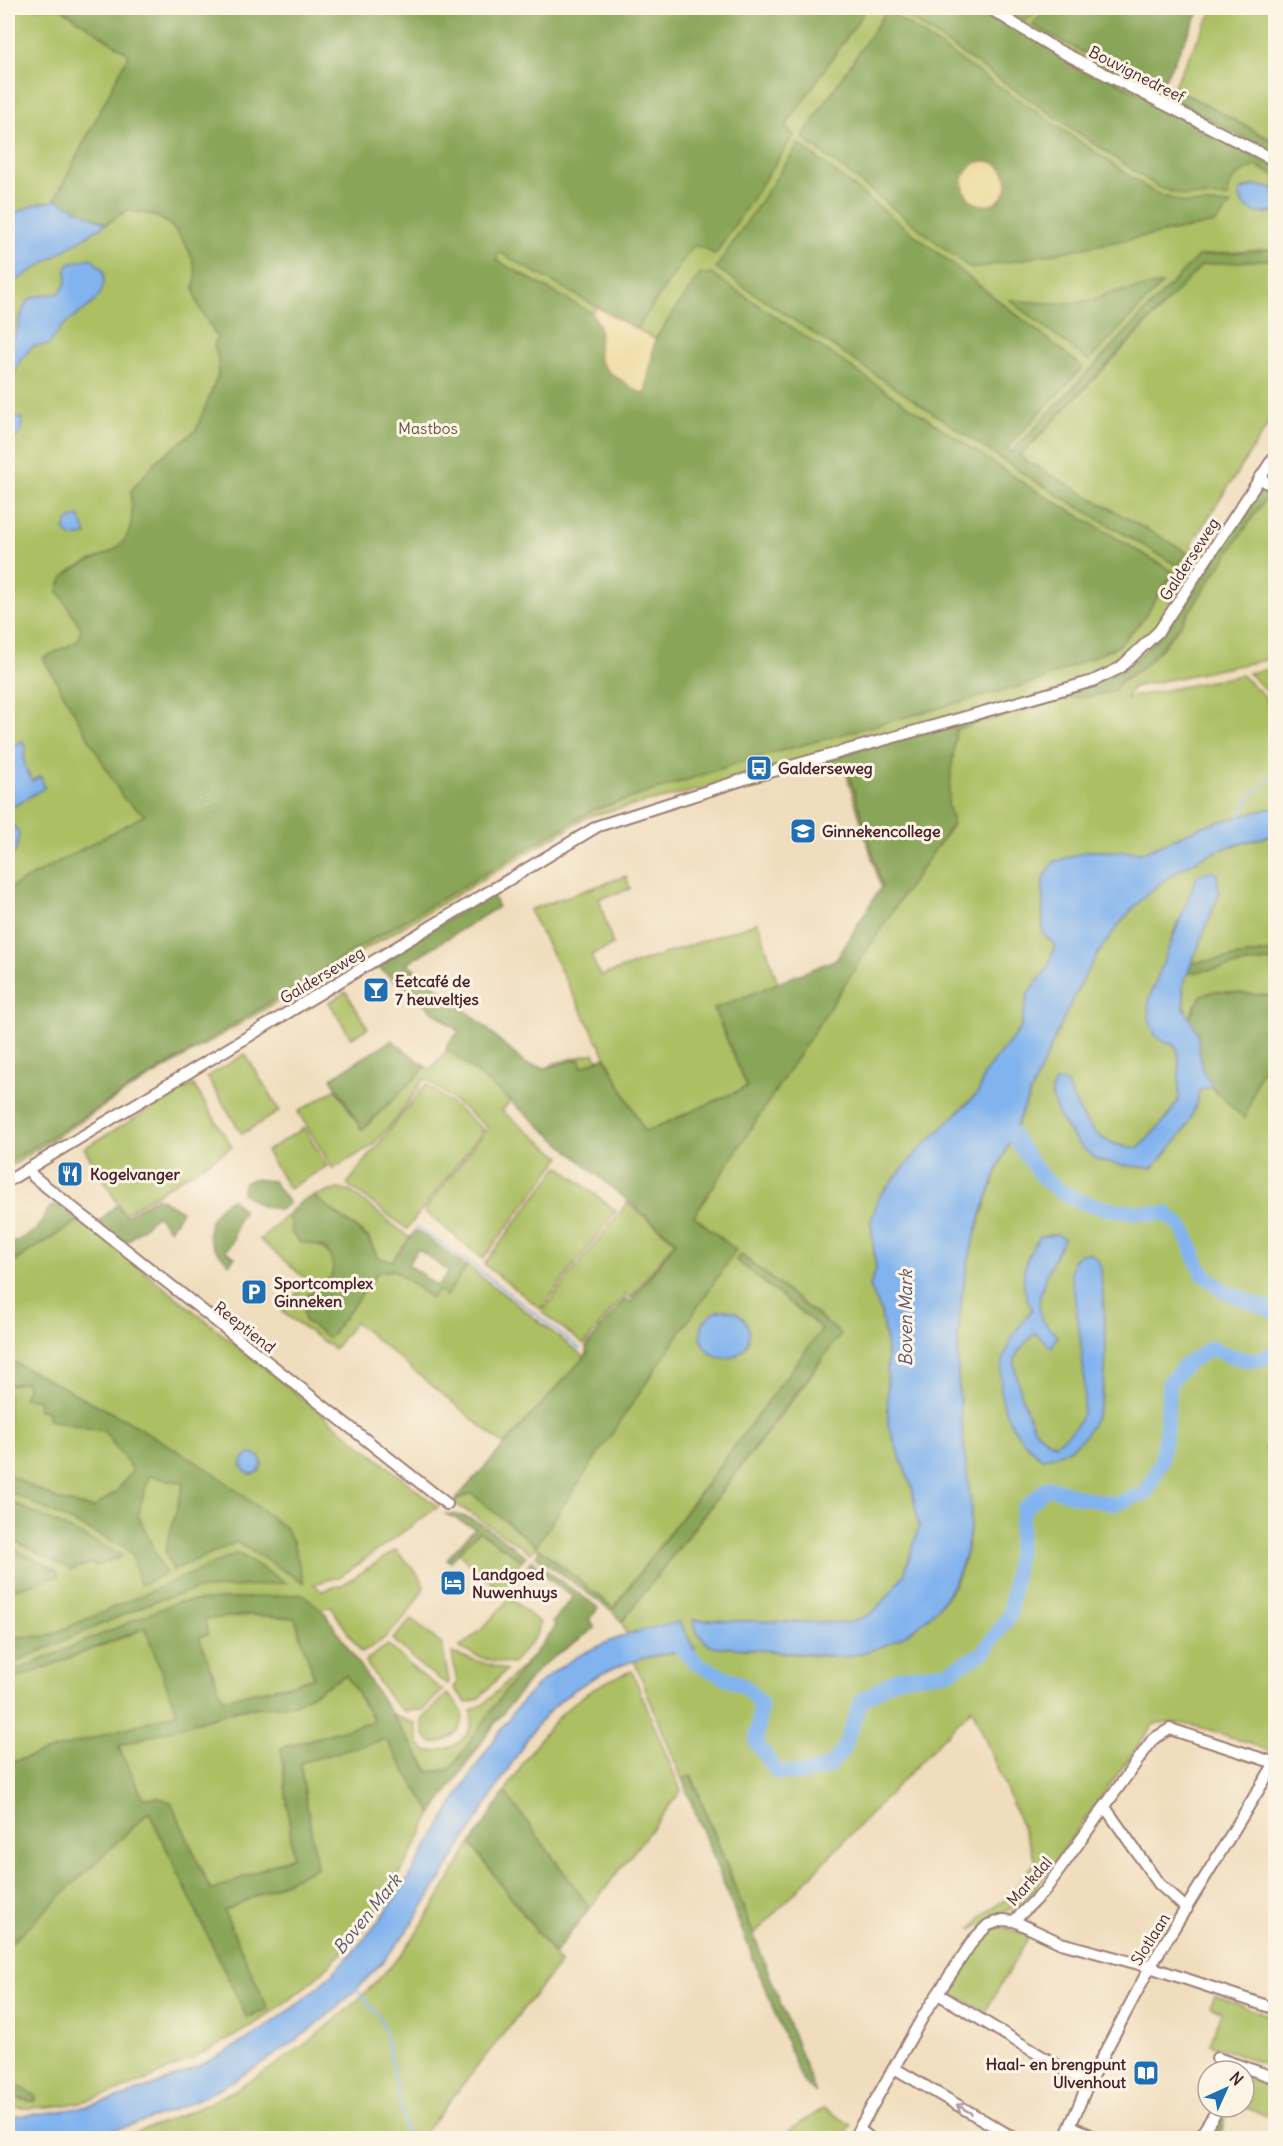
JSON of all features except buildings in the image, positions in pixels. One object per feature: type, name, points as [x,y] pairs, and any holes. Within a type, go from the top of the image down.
[{"type":"street","name":"Bouvignedreef","points":[[989,8],[1054,48],[1275,161]]},
{"type":"street","name":"Galderseweg","points":[[8,1181],[598,826],[745,779],[1093,681],[1120,668],[1160,631],[1275,454]]},
{"type":"street","points":[[1260,478],[1275,489]]},
{"type":"street","name":"Reeptiend","points":[[28,1168],[34,1177],[447,1504]]},
{"type":"street","name":"Markdal","points":[[856,2134],[938,1994],[974,1939],[988,1924],[1004,1920],[1014,1921],[1046,1890],[1153,1739],[1170,1730],[1275,1763]]},
{"type":"street","name":"Slotlaan","points":[[1065,2139],[1088,2084],[1150,1967],[1275,1763]]},
{"type":"street","points":[[1105,1807],[1160,1884],[1187,1909]]},
{"type":"street","points":[[1014,1921],[1061,1943],[1150,1967],[1275,2009]]},
{"type":"street","points":[[938,1994],[1088,2084]]},
{"type":"street","points":[[894,2068],[1014,2139]]},
{"type":"street","points":[[1256,2072],[1275,2078]]},
{"type":"street","points":[[1199,2139],[1212,2119]]},
{"type":"street","points":[[1071,2126],[1097,2139]]},
{"type":"street","points":[[856,2134],[870,2139]]},
{"type":"green space","name":"Mastbos","points":[[8,8],[1201,8],[1161,82],[1268,150],[1232,174],[1230,183],[1236,175],[1256,166],[1275,175],[1275,189],[1255,185],[1241,189],[1240,197],[1244,206],[1265,214],[1275,211],[1275,249],[1206,255],[1203,264],[1275,259],[1275,414],[1190,546],[1219,562],[1159,652],[1271,490],[1276,493],[1275,658],[1133,687],[1126,698],[1241,675],[1264,697],[1273,717],[1277,742],[1275,807],[1203,826],[1144,852],[1088,851],[1043,879],[1043,934],[1055,945],[1048,968],[1028,994],[1021,1028],[984,1074],[979,1092],[919,1150],[879,1197],[871,1221],[876,1269],[870,1286],[881,1312],[887,1350],[888,1425],[912,1488],[919,1528],[904,1575],[889,1596],[871,1614],[848,1623],[693,1620],[710,1646],[840,1657],[865,1652],[894,1639],[929,1616],[942,1602],[961,1571],[970,1532],[971,1510],[958,1381],[961,1303],[981,1216],[1014,1131],[1082,982],[1094,959],[1125,917],[1158,885],[1189,864],[1238,844],[1275,835],[1275,951],[1192,963],[1219,894],[1177,923],[1166,957],[1173,1044],[1178,1050],[1179,1099],[1167,1118],[1139,1148],[1123,1146],[1100,1136],[1092,1129],[1084,1119],[1066,1083],[1051,1096],[1066,1127],[1102,1161],[1153,1168],[1187,1124],[1199,1091],[1212,1086],[1245,1118],[1259,1074],[1275,1063],[1276,1430],[1265,1449],[1276,1471],[1275,1753],[1232,1737],[1180,1723],[1153,1725],[1033,1892],[1021,1903],[971,1930],[984,1914],[1010,1896],[1036,1861],[972,1708],[754,1935],[692,1776],[682,1779],[634,1660],[695,1649],[679,1622],[626,1634],[622,1622],[803,1386],[840,1334],[744,1257],[740,1263],[823,1328],[613,1608],[543,1551],[535,1548],[531,1553],[453,1502],[471,1493],[478,1498],[685,1233],[519,1087],[555,1063],[594,1053],[644,1149],[762,1093],[846,972],[887,907],[841,756],[589,816],[124,1093],[8,1168]],"holes":[[[1163,307],[1019,457],[1022,459],[1013,455]],[[718,1311],[732,1311],[703,1343],[703,1324]]]},
{"type":"green space","name":"Mastbos","points":[[60,8],[867,8],[785,127],[794,135],[715,255],[703,247],[693,246],[637,329],[499,252],[496,260],[592,313],[600,332],[601,363],[608,371],[645,394],[655,339],[700,274],[712,274],[1028,486],[1174,572],[1141,622],[1118,646],[1039,681],[751,759],[591,811],[361,946],[8,1163],[8,889],[145,815],[123,798],[43,658],[78,641],[81,628],[58,591],[62,580],[70,572],[114,550],[123,542],[129,532],[131,522],[131,491],[156,461],[196,430],[218,375],[218,358],[214,345],[217,338],[197,302],[194,288],[196,275],[192,258],[173,227],[155,216],[128,210],[106,224],[55,199],[129,54]]},
{"type":"green space","points":[[895,8],[983,8],[1275,166],[1275,175],[1256,166],[1245,171],[1233,180],[1228,197],[1185,196],[1158,187]]},
{"type":"green space","points":[[1000,8],[1038,8],[1025,21]]},
{"type":"green space","points":[[1048,8],[1201,8],[1158,92],[1032,25]]},
{"type":"green space","points":[[1214,8],[1275,8],[1275,142],[1173,87]]},
{"type":"green space","points":[[887,10],[1155,193],[1184,203],[1231,205],[1215,223],[971,269],[802,137]],"holes":[[[989,162],[1002,169],[1006,177],[1001,199],[993,204],[967,196],[964,187]]]},
{"type":"green space","points":[[1173,87],[1275,142],[1275,154],[1168,97]]},
{"type":"green space","points":[[799,144],[1083,367],[1006,449],[1011,453],[1198,256],[1275,249],[1275,259],[1202,265],[1019,457],[1187,552],[1178,566],[1033,480],[716,268]]},
{"type":"green space","points":[[1162,284],[1089,361],[1010,300],[1058,304],[1095,300],[1109,293]]},
{"type":"green space","points":[[1262,484],[1271,490],[1179,627],[1141,669],[1121,681],[1115,691],[1082,698],[1074,697],[956,729],[948,804],[953,824],[901,898],[694,1216],[736,1250],[536,1546],[471,1493],[453,1502],[587,1354],[586,1347],[625,1298],[631,1302],[676,1241],[446,1049],[449,1042],[459,1032],[374,964],[491,893],[498,907],[407,963],[474,1017],[524,1063],[545,1068],[579,1059],[582,1067],[605,1057],[645,1132],[747,1087],[714,1009],[837,959],[882,885],[848,770],[818,774],[815,763],[1121,672],[1163,632],[1181,609]]},
{"type":"green space","points":[[1276,668],[1275,706],[1266,690],[1248,673]]},
{"type":"green space","points":[[626,876],[630,889],[599,899],[613,945],[591,955],[600,976],[758,922],[778,984],[714,1009],[747,1087],[645,1132],[529,910]]},
{"type":"green space","points":[[1275,951],[1275,962],[1266,961],[1188,973],[1192,963]]},
{"type":"green space","points":[[1266,961],[1275,962],[1275,986],[1272,996],[1214,991],[1195,1005],[1189,1019],[1186,1016],[1183,985],[1188,973]]},
{"type":"green space","points":[[1275,986],[1275,1063],[1259,1074],[1245,1119],[1226,1102],[1205,1076],[1200,1061],[1197,1037],[1189,1019],[1201,996],[1214,991],[1272,996]]},
{"type":"green space","points":[[346,992],[368,1028],[351,1038],[329,1002]]},
{"type":"green space","points":[[392,1040],[426,1067],[362,1130],[331,1078]]},
{"type":"green space","points":[[448,1050],[511,1100],[502,1111],[561,1157],[483,1259],[424,1211],[488,1128],[425,1078],[397,1118],[372,1146],[333,1169],[298,1112],[336,1089],[362,1130],[426,1067],[430,1069]]},
{"type":"green space","points":[[245,1054],[280,1111],[242,1134],[207,1077]]},
{"type":"green space","points":[[193,1084],[232,1147],[124,1214],[84,1148]]},
{"type":"green space","points":[[426,1084],[484,1130],[407,1229],[347,1184]]},
{"type":"green space","points":[[304,1128],[327,1166],[289,1189],[266,1151]]},
{"type":"green space","points":[[559,1166],[616,1211],[541,1309],[484,1264]]},
{"type":"green space","points":[[252,1179],[273,1181],[289,1203],[280,1210],[259,1205],[242,1193],[244,1183]]},
{"type":"green space","points":[[338,1189],[351,1192],[410,1238],[391,1262],[378,1258],[368,1237],[313,1196]]},
{"type":"green space","points":[[313,1196],[368,1238],[378,1258],[392,1261],[416,1230],[467,1266],[446,1296],[438,1290],[432,1298],[394,1270],[378,1272],[329,1338],[305,1321],[303,1303],[329,1279],[333,1267],[326,1250],[309,1243],[299,1242],[293,1235],[288,1214],[302,1201]],"holes":[[[418,1249],[449,1272],[437,1286],[408,1264]]]},
{"type":"green space","points":[[157,1197],[182,1211],[170,1230],[157,1215],[126,1243],[99,1222],[116,1205],[126,1216]]},
{"type":"green space","points":[[232,1199],[244,1212],[240,1216],[232,1241],[225,1251],[235,1257],[229,1264],[210,1241],[209,1229],[213,1216],[221,1206]]},
{"type":"green space","points":[[59,1203],[80,1220],[8,1265],[8,1246],[35,1231],[50,1207]]},
{"type":"green space","points":[[627,1203],[675,1241],[631,1298],[625,1294],[584,1345],[542,1312]]},
{"type":"green space","points":[[288,1214],[293,1235],[299,1242],[324,1249],[333,1263],[334,1272],[329,1280],[308,1295],[329,1337],[378,1272],[394,1270],[431,1298],[438,1290],[446,1295],[467,1266],[585,1357],[504,1445],[355,1322],[334,1349],[282,1312],[307,1280],[260,1240]]},
{"type":"green space","points":[[80,1220],[438,1507],[341,1576],[314,1584],[321,1591],[344,1584],[396,1550],[421,1578],[424,1588],[405,1617],[389,1634],[361,1652],[331,1607],[262,1615],[295,1618],[314,1677],[290,1685],[223,1699],[218,1686],[199,1720],[240,1709],[295,1704],[346,1675],[374,1721],[281,1748],[293,1856],[211,1891],[171,1802],[152,1815],[247,2018],[268,2009],[223,1910],[317,1867],[300,1763],[386,1739],[432,1814],[391,1889],[361,1931],[340,1955],[292,1998],[239,2034],[182,2064],[118,2091],[70,2104],[33,2108],[8,2108],[8,2097],[34,2102],[36,2097],[8,2080],[8,1946],[10,1943],[8,1942],[8,1682],[139,1631],[8,1679],[8,1265]],"holes":[[[254,1454],[250,1474],[242,1466],[245,1457]],[[253,1503],[285,1528],[293,1542]]]},
{"type":"green space","points":[[740,1254],[841,1334],[622,1622],[611,1610],[536,1556],[540,1549],[614,1608],[822,1329],[736,1260]]},
{"type":"green space","points":[[8,1359],[126,1420],[213,1472],[285,1528],[293,1542],[304,1583],[237,1542],[173,1570],[165,1551],[184,1483],[149,1476],[138,1515],[165,1574],[140,1585],[133,1555],[126,1548],[8,1491],[8,1471],[11,1476],[58,1500],[93,1508],[117,1491],[133,1470],[104,1431],[49,1420],[47,1411],[38,1410],[39,1400],[23,1398],[27,1389],[26,1382],[9,1385]]},
{"type":"green space","points":[[14,1503],[122,1556],[97,1566],[92,1563],[71,1570],[9,1538],[8,1505]]},
{"type":"green space","points":[[446,1514],[478,1522],[526,1556],[522,1560],[479,1531],[450,1562],[447,1559],[475,1528]]},
{"type":"green space","points":[[479,1531],[522,1560],[506,1578],[511,1582],[502,1592],[458,1553]]},
{"type":"green space","points":[[8,1546],[56,1570],[59,1576],[8,1591]]},
{"type":"green space","points":[[238,1553],[286,1583],[196,1590],[155,1601],[8,1665],[8,1637],[48,1636]]},
{"type":"green space","points":[[532,1560],[599,1608],[589,1619],[595,1628],[540,1667],[495,1723],[432,1814],[386,1739],[300,1763],[317,1867],[224,1911],[268,2009],[247,2018],[149,1812],[8,1946],[8,1763],[177,1713],[145,1628],[8,1682],[8,1674],[177,1602],[303,1594],[326,1614],[427,1769],[430,1772],[451,1769],[502,1695],[556,1626],[553,1622],[573,1597],[528,1564]],"holes":[[[252,1615],[295,1618],[314,1677],[290,1685],[223,1699],[199,1637],[208,1634],[205,1619]],[[346,1675],[374,1721],[281,1748],[293,1856],[211,1891],[171,1802],[160,1798],[143,1798],[118,1746],[240,1709],[295,1704]]]},
{"type":"green space","points":[[510,1598],[540,1623],[537,1635],[512,1664],[490,1661],[459,1648],[482,1629]]},
{"type":"green space","points":[[412,1619],[442,1645],[449,1682],[447,1684],[422,1667],[393,1639]]},
{"type":"green space","points":[[388,1645],[415,1670],[443,1690],[423,1710],[404,1711],[390,1699],[365,1661]]},
{"type":"green space","points":[[452,1653],[506,1670],[478,1699],[467,1703],[454,1688],[457,1683]]},
{"type":"green space","points":[[528,1661],[451,1769],[430,1772],[389,1711],[396,1717],[415,1723],[419,1744],[427,1751],[453,1746],[466,1736],[470,1729],[471,1711],[484,1704]]},
{"type":"green space","points":[[632,1671],[681,1791],[590,1908],[505,1792],[530,1752],[572,1704],[609,1680]]},
{"type":"green space","points":[[447,1694],[461,1710],[461,1725],[449,1738],[432,1743],[424,1735],[422,1720]]},
{"type":"green space","points":[[691,1776],[816,2093],[803,2082],[798,2071],[682,1779]]},
{"type":"green space","points":[[505,1792],[590,1908],[554,1954],[471,1844]]},
{"type":"green space","points":[[471,1844],[560,1963],[420,2138],[118,2138],[165,2122],[236,2089],[287,2057],[335,2020],[378,1980],[408,1946]]},
{"type":"green space","points":[[999,1926],[1029,1936],[985,2012],[947,1990],[990,1929]]},
{"type":"green space","points":[[1215,1996],[1275,2018],[1275,2068],[1256,2059],[1210,2044],[1222,2012],[1210,2007]]},
{"type":"green space","points":[[1256,2075],[1275,2082],[1275,2098],[1268,2116],[1256,2112]]},
{"type":"green space","points":[[8,2080],[36,2096],[36,2101],[8,2097]]},
{"type":"green space","points":[[824,2108],[851,2125],[844,2138],[778,2138]]},
{"type":"green space","points":[[1212,2119],[1225,2119],[1221,2133],[1223,2138],[1201,2138]]},
{"type":"sand","points":[[985,161],[1000,168],[1007,183],[1000,198],[985,205],[970,198],[963,183],[970,168]]},
{"type":"sand","points":[[596,307],[655,339],[645,394],[608,371],[601,363],[600,332],[592,313]]},
{"type":"water","points":[[1255,185],[1275,189],[1275,211],[1258,214],[1244,206],[1239,192]]},
{"type":"water","points":[[58,200],[106,224],[8,286],[8,216],[36,204]]},
{"type":"water","points":[[91,258],[103,270],[103,288],[99,296],[63,325],[48,345],[33,346],[20,361],[8,391],[8,341],[15,336],[26,303],[37,296],[58,294],[66,283],[66,270],[69,264]]},
{"type":"water","points":[[17,417],[22,419],[21,432],[8,448],[8,420]]},
{"type":"water","points":[[79,516],[87,535],[71,537],[64,530],[68,521]]},
{"type":"water","points":[[22,741],[26,746],[25,764],[32,781],[41,776],[44,788],[13,807],[8,802],[8,748]]},
{"type":"water","name":"Boven Mark","points":[[1275,807],[1275,835],[1227,848],[1185,866],[1157,886],[1116,928],[1099,952],[1070,1004],[1000,1164],[972,1247],[961,1303],[958,1381],[971,1510],[962,1565],[951,1588],[937,1608],[919,1625],[898,1639],[873,1650],[845,1657],[710,1646],[698,1634],[693,1620],[848,1623],[871,1614],[904,1575],[919,1528],[912,1488],[888,1425],[887,1350],[881,1312],[870,1286],[876,1269],[871,1221],[879,1197],[919,1150],[979,1092],[984,1074],[1021,1028],[1028,994],[1048,968],[1055,945],[1043,934],[1043,879],[1054,862],[1088,851],[1144,852],[1203,826]]},
{"type":"water","points":[[8,819],[19,833],[16,851],[8,859]]},
{"type":"water","points":[[1211,870],[1217,874],[1219,894],[1183,985],[1184,1008],[1197,1032],[1201,1067],[1212,1086],[1199,1091],[1188,1124],[1153,1168],[1102,1161],[1084,1149],[1065,1126],[1053,1101],[1052,1090],[1056,1081],[1066,1083],[1084,1120],[1092,1129],[1100,1137],[1123,1146],[1139,1148],[1167,1118],[1179,1099],[1178,1050],[1173,1044],[1165,1043],[1155,1034],[1150,1020],[1149,999],[1197,876]]},
{"type":"water","points":[[1057,1234],[1064,1239],[1042,1289],[1039,1311],[1043,1321],[1057,1336],[1052,1348],[1035,1333],[1021,1348],[1015,1359],[1021,1393],[1034,1427],[1043,1437],[1055,1444],[1079,1422],[1083,1410],[1084,1373],[1071,1273],[1073,1261],[1081,1254],[1090,1253],[1098,1260],[1101,1269],[1106,1352],[1104,1382],[1098,1409],[1087,1433],[1069,1449],[1042,1458],[1029,1447],[1010,1421],[1004,1407],[1001,1377],[1003,1361],[1011,1339],[1032,1309],[1024,1281],[1029,1254],[1040,1237]]},
{"type":"water","points":[[725,1310],[742,1317],[749,1334],[742,1351],[725,1358],[708,1351],[701,1334],[708,1317]]},
{"type":"water","points":[[252,1454],[259,1457],[262,1464],[259,1471],[252,1474],[245,1471],[242,1464],[245,1457]]},
{"type":"water","points":[[679,1622],[695,1649],[647,1657],[603,1673],[583,1684],[547,1714],[531,1733],[402,1938],[365,1981],[332,2012],[295,2041],[255,2068],[213,2091],[171,2111],[128,2126],[75,2137],[8,2138],[8,2117],[78,2108],[128,2095],[204,2063],[276,2021],[339,1967],[384,1914],[476,1767],[510,1716],[531,1692],[562,1666],[593,1648],[626,1635]]},
{"type":"waterway","points":[[1239,817],[1254,794],[1263,785],[1276,778]]},
{"type":"waterway","points":[[1000,1118],[1041,1175],[1053,1186],[1067,1195],[1100,1207],[1167,1214],[1184,1230],[1202,1273],[1225,1292],[1276,1312]]},
{"type":"waterway","points":[[417,1227],[470,1263],[580,1349]]},
{"type":"waterway","points":[[671,1638],[699,1665],[746,1687],[761,1704],[756,1742],[777,1772],[804,1774],[828,1767],[844,1749],[861,1701],[897,1678],[948,1672],[983,1653],[1010,1615],[1023,1510],[1048,1487],[1082,1498],[1114,1504],[1146,1493],[1161,1462],[1167,1422],[1169,1383],[1185,1365],[1211,1348],[1245,1360],[1261,1359],[1276,1350]]},
{"type":"waterway","points":[[355,1988],[378,2014],[384,2028],[407,2138]]},
{"type":"place","name":"Galderseweg","points":[[759,768]]},
{"type":"place","name":"Ginnekencollege","points":[[803,831]]},
{"type":"place","name":"Eetcafé de 7 heuveltjes","points":[[376,990]]},
{"type":"place","name":"Kogelvanger","points":[[70,1174]]},
{"type":"place","name":"Sportcomplex Ginneken","points":[[254,1292]]},
{"type":"place","name":"Landgoed Nuwenhuys","points":[[453,1583]]},
{"type":"place","name":"Haal- en brengpunt Ulvenhout","points":[[1146,2073]]}]
